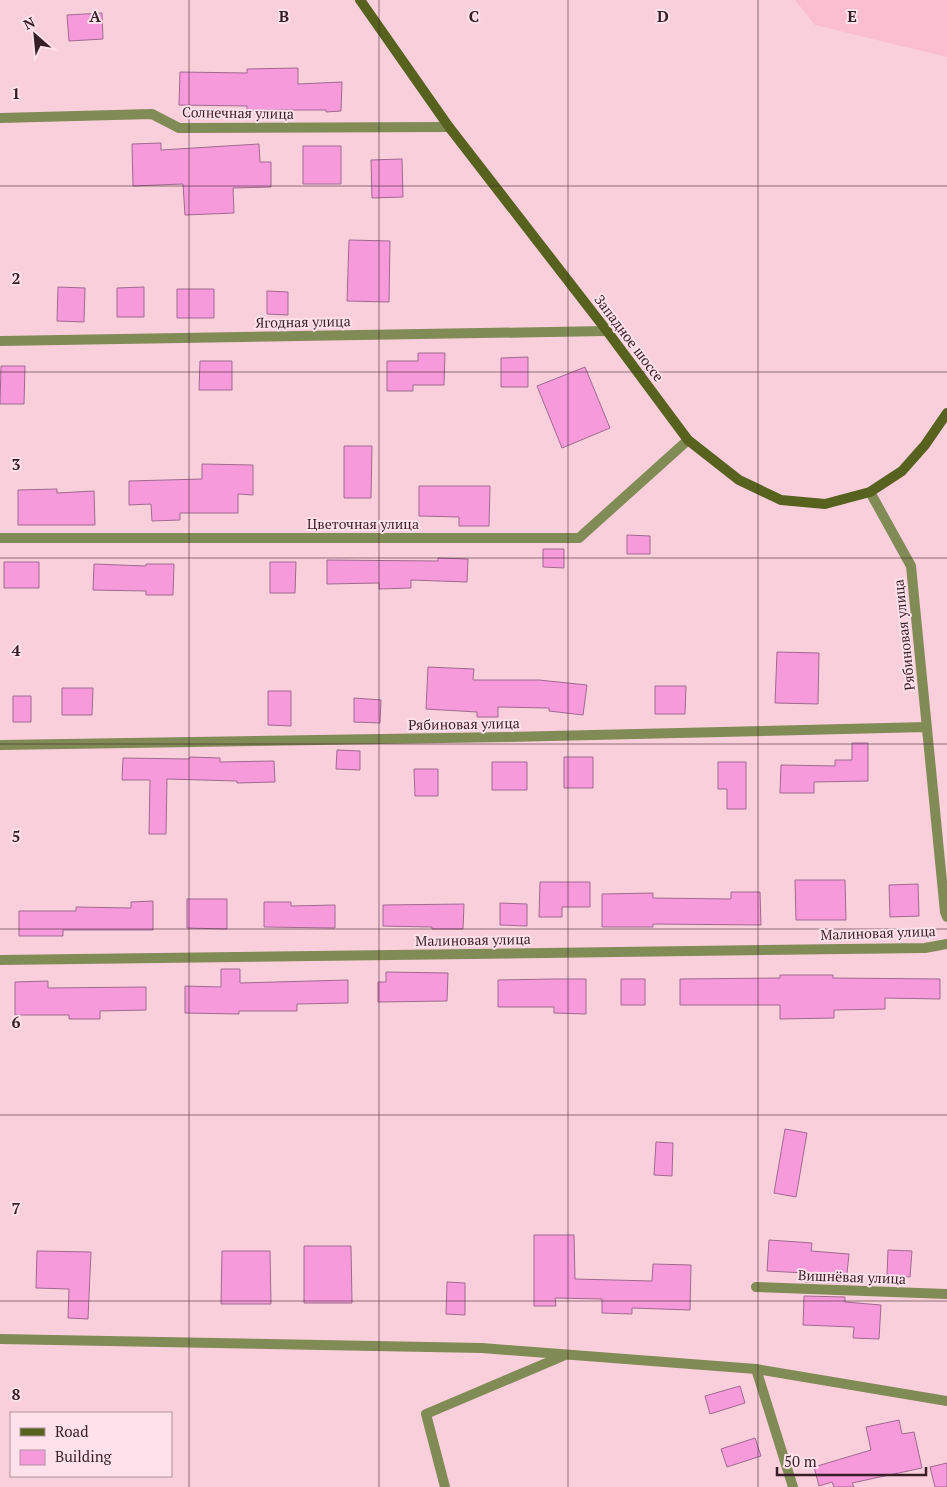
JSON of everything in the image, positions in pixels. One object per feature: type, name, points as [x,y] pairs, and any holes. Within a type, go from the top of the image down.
[{"type":"main road","name":"Западное шоссе","points":[[360,0],[448,127],[607,331],[688,440],[740,480],[781,500],[825,504],[870,492],[902,471],[926,445],[947,413]]},
{"type":"street","name":"Солнечная улица","points":[[0,118],[152,114],[180,128],[448,127]]},
{"type":"street","name":"Ягодная улица","points":[[0,341],[607,331]]},
{"type":"street","name":"Цветочная улица","points":[[0,538],[579,538],[688,440]]},
{"type":"street","name":"Рябиновая улица","points":[[870,492],[911,566],[947,918]]},
{"type":"street","name":"Рябиновая улица","points":[[0,745],[507,737],[928,727]]},
{"type":"street","name":"Малиновая улица","points":[[0,960],[925,948],[947,944]]},
{"type":"street","name":"Вишнёвая улица","points":[[756,1287],[947,1294]]},
{"type":"street","points":[[0,1339],[482,1348],[756,1369],[947,1401]]},
{"type":"street","points":[[446,1487],[426,1414],[565,1355]]},
{"type":"street","points":[[756,1369],[793,1487]]},
{"type":"shaded area","points":[[795,0],[947,0],[947,57],[815,25]]},
{"type":"building","points":[[102,13],[103,39],[69,41],[67,15]]},
{"type":"building","points":[[298,68],[298,84],[342,82],[341,111],[247,110],[247,106],[179,105],[180,72],[247,73],[247,69]]},
{"type":"building","points":[[161,143],[161,150],[259,144],[260,162],[271,162],[271,187],[233,188],[234,213],[185,215],[183,184],[133,186],[132,144]]},
{"type":"building","points":[[303,146],[341,146],[341,184],[303,184]]},
{"type":"building","points":[[402,159],[403,197],[372,198],[371,160]]},
{"type":"building","points":[[349,240],[390,241],[389,302],[347,301]]},
{"type":"building","points":[[58,287],[85,288],[84,322],[57,321]]},
{"type":"building","points":[[144,287],[144,317],[117,317],[117,288]]},
{"type":"building","points":[[177,289],[214,289],[214,318],[177,318]]},
{"type":"building","points":[[267,291],[288,292],[288,315],[267,314]]},
{"type":"building","points":[[418,353],[445,353],[444,385],[413,385],[413,391],[387,391],[387,361],[418,361]]},
{"type":"building","points":[[528,357],[528,387],[501,387],[501,358]]},
{"type":"building","points":[[200,361],[232,361],[232,390],[199,390]]},
{"type":"building","points":[[1,366],[25,366],[24,404],[0,404]]},
{"type":"building","points":[[585,367],[610,428],[562,448],[537,386]]},
{"type":"building","points":[[344,446],[372,446],[371,498],[344,498]]},
{"type":"building","points":[[202,464],[253,465],[253,495],[238,494],[238,513],[180,513],[180,520],[152,521],[151,504],[129,505],[129,481],[202,479]]},
{"type":"building","points":[[419,486],[490,486],[489,526],[459,526],[459,517],[419,516]]},
{"type":"building","points":[[57,489],[57,493],[94,491],[95,525],[18,525],[18,490]]},
{"type":"building","points":[[627,535],[650,536],[650,554],[627,554]]},
{"type":"building","points":[[543,549],[564,549],[564,568],[543,567]]},
{"type":"building","points":[[438,558],[468,559],[467,582],[411,580],[411,588],[379,589],[379,583],[327,584],[327,560],[438,561]]},
{"type":"building","points":[[4,562],[39,562],[39,588],[4,588]]},
{"type":"building","points":[[270,562],[296,562],[295,593],[270,593]]},
{"type":"building","points":[[94,564],[146,566],[146,564],[174,564],[173,595],[146,595],[146,591],[93,590]]},
{"type":"building","points":[[777,652],[819,653],[818,704],[775,703]]},
{"type":"building","points":[[428,667],[474,669],[473,680],[539,680],[587,685],[583,715],[549,711],[549,708],[498,707],[498,717],[477,717],[477,712],[426,709]]},
{"type":"building","points":[[655,686],[686,686],[685,714],[655,714]]},
{"type":"building","points":[[62,688],[93,688],[92,715],[62,715]]},
{"type":"building","points":[[268,691],[291,691],[291,726],[268,725]]},
{"type":"building","points":[[13,696],[31,696],[31,722],[13,722]]},
{"type":"building","points":[[354,698],[381,700],[380,723],[354,722]]},
{"type":"building","points":[[852,743],[868,743],[868,781],[814,782],[814,793],[780,793],[781,765],[835,766],[835,760],[852,760]]},
{"type":"building","points":[[337,750],[360,751],[360,770],[336,769]]},
{"type":"building","points":[[190,757],[220,758],[220,762],[274,761],[275,782],[237,783],[237,781],[167,779],[166,834],[149,834],[150,780],[122,780],[123,758],[189,759]]},
{"type":"building","points":[[564,757],[593,757],[593,788],[564,788]]},
{"type":"building","points":[[492,762],[527,762],[527,790],[492,790]]},
{"type":"building","points":[[718,762],[746,762],[746,809],[727,809],[727,789],[718,789]]},
{"type":"building","points":[[414,769],[438,769],[438,796],[415,796]]},
{"type":"building","points":[[795,880],[845,880],[846,920],[796,920]]},
{"type":"building","points":[[540,882],[590,882],[590,907],[562,907],[562,917],[539,917]]},
{"type":"building","points":[[918,884],[919,916],[890,917],[889,885]]},
{"type":"building","points":[[731,892],[760,892],[761,925],[653,924],[653,927],[602,927],[602,894],[653,893],[653,898],[731,899]]},
{"type":"building","points":[[187,899],[227,899],[227,929],[187,928]]},
{"type":"building","points":[[153,901],[153,930],[63,930],[63,936],[19,936],[19,911],[76,911],[76,907],[131,908],[131,902]]},
{"type":"building","points":[[264,902],[291,902],[291,906],[335,905],[335,928],[264,927]]},
{"type":"building","points":[[500,903],[527,904],[527,926],[500,925]]},
{"type":"building","points":[[464,904],[463,929],[383,926],[383,905]]},
{"type":"building","points":[[221,969],[240,969],[240,983],[348,980],[348,1003],[297,1004],[297,1011],[239,1011],[239,1014],[185,1013],[185,986],[221,987]]},
{"type":"building","points":[[386,972],[448,973],[447,1001],[378,1002],[378,982],[386,982]]},
{"type":"building","points":[[780,975],[833,975],[833,978],[940,979],[940,999],[885,998],[885,1009],[834,1010],[834,1018],[780,1019],[780,1005],[680,1005],[680,979],[780,978]]},
{"type":"building","points":[[586,979],[586,1014],[554,1013],[554,1007],[498,1007],[498,980]]},
{"type":"building","points":[[621,979],[645,979],[645,1005],[621,1005]]},
{"type":"building","points":[[48,981],[48,988],[146,987],[146,1010],[100,1011],[100,1019],[69,1019],[69,1015],[15,1015],[15,982]]},
{"type":"building","points":[[785,1129],[807,1133],[796,1197],[774,1193]]},
{"type":"building","points":[[656,1142],[673,1143],[672,1176],[654,1175]]},
{"type":"building","points":[[534,1235],[574,1235],[575,1279],[652,1281],[653,1264],[691,1265],[690,1310],[632,1308],[632,1314],[602,1313],[602,1299],[555,1298],[556,1306],[534,1306]]},
{"type":"building","points":[[769,1240],[812,1243],[811,1251],[849,1254],[846,1283],[805,1282],[805,1273],[767,1271]]},
{"type":"building","points":[[304,1246],[351,1246],[352,1303],[304,1303]]},
{"type":"building","points":[[888,1250],[912,1251],[910,1277],[887,1275]]},
{"type":"building","points":[[37,1251],[91,1252],[88,1319],[68,1318],[69,1289],[36,1288]]},
{"type":"building","points":[[222,1251],[270,1251],[271,1304],[221,1304]]},
{"type":"building","points":[[447,1282],[465,1283],[465,1315],[446,1314]]},
{"type":"building","points":[[804,1296],[845,1297],[845,1302],[881,1305],[879,1339],[853,1338],[854,1327],[803,1325]]},
{"type":"building","points":[[740,1386],[745,1403],[710,1414],[705,1396]]},
{"type":"building","points":[[899,1420],[902,1434],[914,1432],[922,1468],[852,1483],[854,1487],[834,1487],[832,1482],[819,1486],[814,1467],[871,1450],[866,1427]]},
{"type":"building","points":[[755,1438],[761,1456],[727,1467],[721,1449]]},
{"type":"building","points":[[947,1463],[947,1487],[935,1487],[930,1467]]}]
